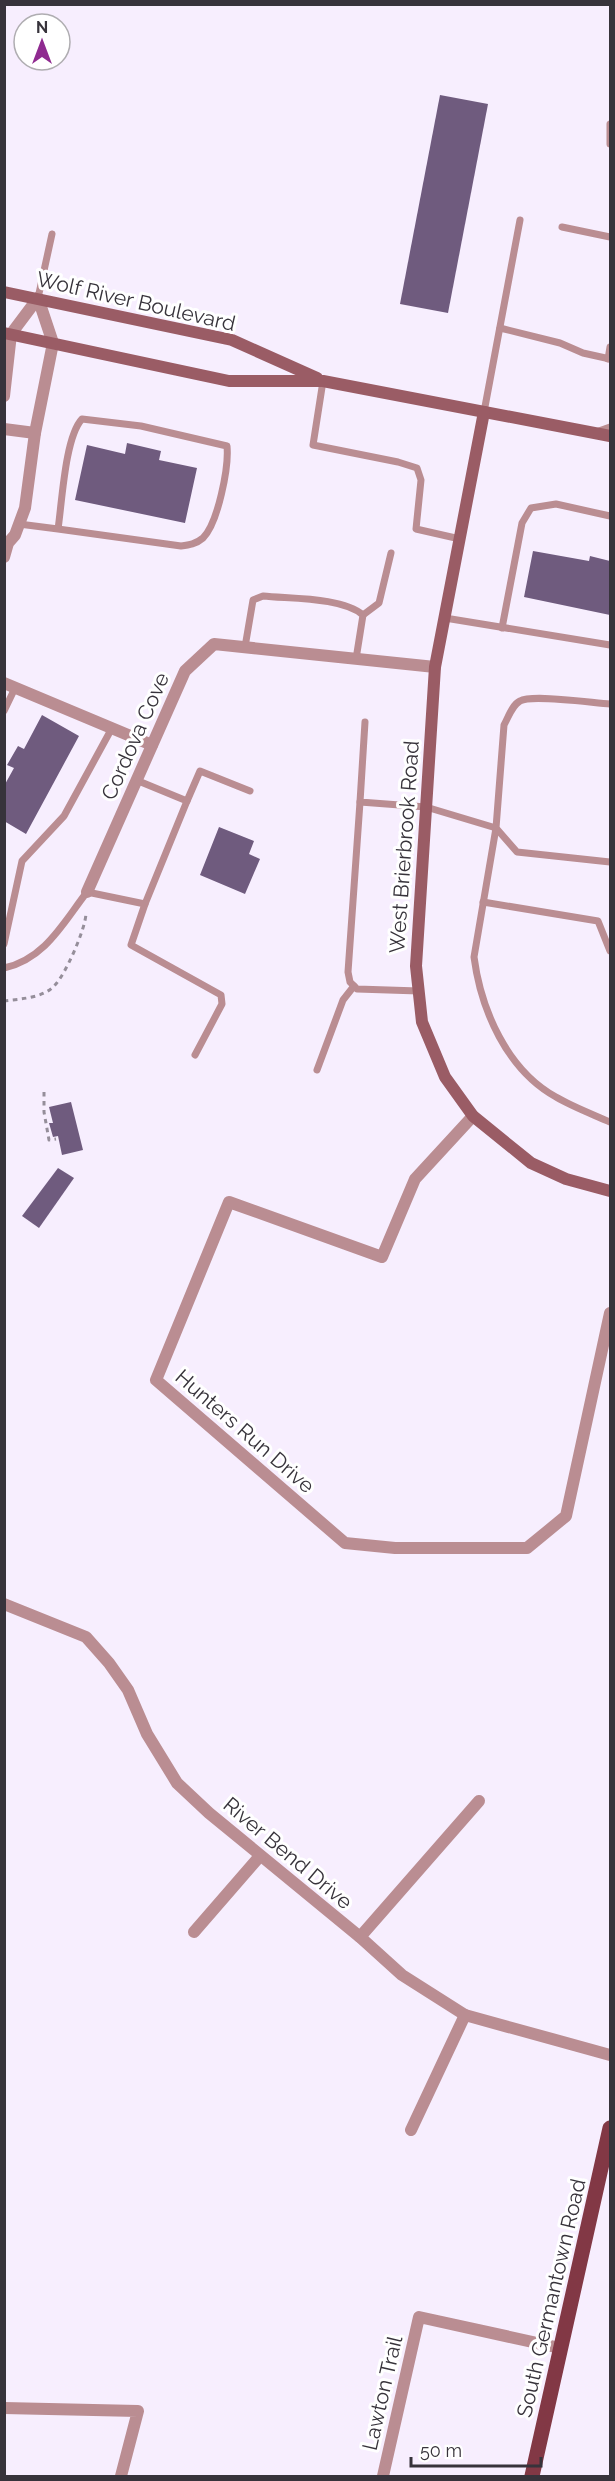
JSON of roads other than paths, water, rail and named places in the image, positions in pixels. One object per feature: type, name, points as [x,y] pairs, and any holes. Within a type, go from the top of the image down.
[{"type":"main road","name":"Wolf River Boulevard","points":[[4,292],[232,340],[323,381]]},
{"type":"main road","name":"Wolf River Boulevard","points":[[8,334],[230,381],[323,381],[610,436]]},
{"type":"main road","name":"West Brierbrook Road","points":[[484,412],[435,667],[416,966],[422,1022],[445,1077],[473,1116],[531,1163],[566,1179],[610,1191]]},
{"type":"main road","name":"South Germantown Road","points":[[532,2476],[610,2128]]},
{"type":"street","points":[[4,396],[8,334],[38,298]]},
{"type":"street","points":[[4,557],[6,538],[19,524],[24,508],[35,433],[53,343],[38,298]]},
{"type":"street","points":[[4,429],[35,433]]},
{"type":"street","name":"Cordova Cove","points":[[87,892],[185,670],[214,644],[435,667]]},
{"type":"street","points":[[10,686],[152,745]]},
{"type":"street","name":"Hunters Run Drive","points":[[473,1116],[415,1179],[382,1257],[230,1202],[156,1380],[345,1543],[395,1548],[527,1548],[566,1516],[610,1313]]},
{"type":"street","name":"River Bend Drive","points":[[4,1604],[86,1637],[109,1663],[128,1690],[147,1734],[177,1783],[402,1975],[465,2015],[610,2055]]},
{"type":"street","points":[[360,1937],[479,1801]]},
{"type":"street","points":[[194,1932],[260,1856]]},
{"type":"street","points":[[411,2130],[465,2015]]},
{"type":"street","name":"Lawton Trail","points":[[383,2476],[419,2317],[561,2348]]},
{"type":"street","points":[[4,2408],[138,2411],[121,2476]]},
{"type":"lane","points":[[610,124],[610,144]]},
{"type":"lane","points":[[484,412],[520,220]]},
{"type":"lane","points":[[562,227],[610,237]]},
{"type":"lane","points":[[38,298],[52,234]]},
{"type":"lane","points":[[500,328],[560,343],[583,353],[609,359],[610,347]]},
{"type":"lane","points":[[323,381],[313,445],[417,468],[421,480],[416,529],[460,539]]},
{"type":"lane","points":[[19,524],[180,546],[194,544],[204,537],[218,507],[229,462],[227,446],[141,426],[82,419],[76,425],[70,446],[58,529]]},
{"type":"lane","points":[[593,433],[610,427]]},
{"type":"lane","points":[[502,628],[522,523],[531,508],[556,504],[610,516]]},
{"type":"lane","points":[[356,659],[363,615],[379,603],[391,553]]},
{"type":"lane","points":[[245,647],[253,600],[262,596],[341,604],[357,609],[363,615]]},
{"type":"lane","points":[[445,618],[610,645]]},
{"type":"lane","points":[[4,711],[10,686]]},
{"type":"lane","points":[[610,704],[535,699],[520,701],[512,710],[504,725],[496,828],[474,957],[477,977],[487,1009],[504,1046],[527,1074],[554,1096],[610,1122]]},
{"type":"lane","points":[[366,722],[348,972],[350,982],[357,989],[418,991]]},
{"type":"lane","points":[[4,945],[22,861],[64,816],[112,728]]},
{"type":"lane","points":[[195,1055],[222,1004],[221,995],[130,945],[200,771],[250,792]]},
{"type":"lane","points":[[136,780],[187,801]]},
{"type":"lane","points":[[360,802],[426,807],[496,828],[517,852],[610,862]]},
{"type":"lane","points":[[4,968],[33,957],[48,943],[87,892],[145,904]]},
{"type":"lane","points":[[483,902],[598,921],[610,951]]},
{"type":"lane","points":[[317,1070],[343,1000],[354,986]]}]
